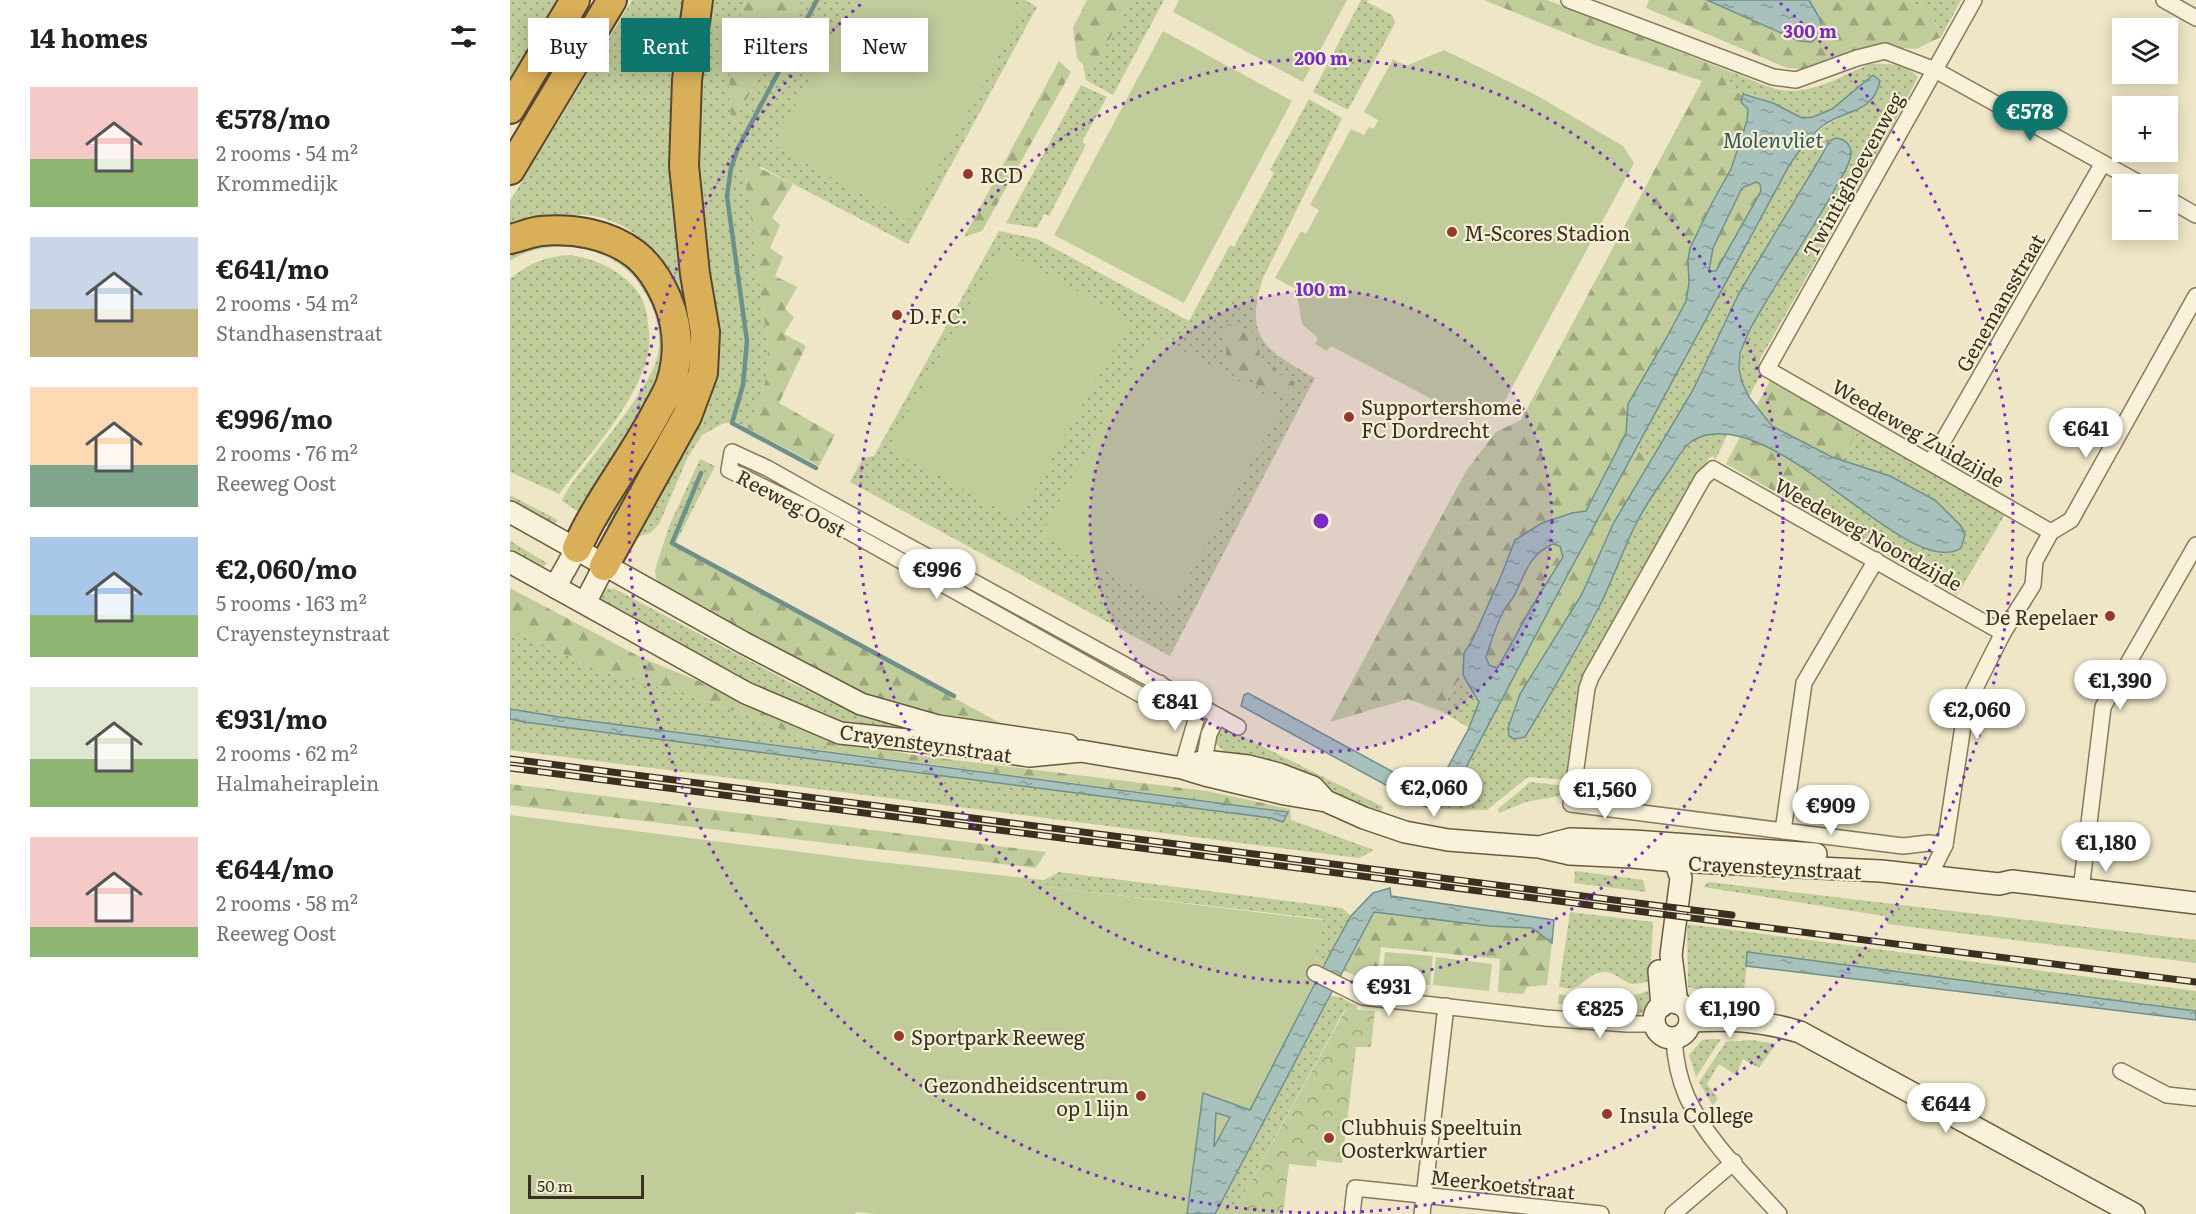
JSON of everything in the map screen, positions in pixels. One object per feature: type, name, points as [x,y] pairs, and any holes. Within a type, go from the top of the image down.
[{"type":"highway","points":[[510,109],[575,0]]},
{"type":"highway","points":[[510,170],[612,0]]},
{"type":"highway","points":[[604,566],[687,416],[703,373],[705,332],[695,274],[684,166],[687,80],[698,0]]},
{"type":"highway","points":[[510,240],[539,231],[583,232],[617,243],[638,256],[652,272],[674,317],[678,339],[671,383],[651,424],[593,516],[577,548]]},
{"type":"main road","name":"Crayensteynstraat","points":[[510,512],[744,643],[861,704],[938,726],[1066,744],[1081,751]]},
{"type":"main road","points":[[555,587],[577,548]]},
{"type":"main road","name":"Crayensteynstraat","points":[[510,562],[746,693],[840,732],[1029,756],[1081,751],[1182,768],[1285,794],[1326,801],[1364,818],[1405,832],[1448,840],[1539,847],[1570,854],[1675,852],[1881,871],[1934,871],[1999,884],[2012,881],[2196,903]]},
{"type":"main road","points":[[585,603],[604,566]]},
{"type":"main road","name":"Crayensteynstraat","points":[[1182,768],[1204,762],[1248,766],[1279,774],[1313,787],[1326,801]]},
{"type":"main road","points":[[1664,1011],[1688,1012],[1690,1021],[1683,1034],[1674,1038],[1664,1036],[1664,1011],[1658,957],[1668,874],[1675,852]]},
{"type":"main road","points":[[1690,1021],[1753,1020],[1800,1032],[2134,1214]]},
{"type":"street","points":[[1569,0],[1773,77],[1796,80],[1857,58],[1884,51],[1935,70],[2123,174]]},
{"type":"street","name":"Twintighoevenweg","points":[[1767,369],[1974,0]]},
{"type":"street","points":[[2164,0],[2196,18]]},
{"type":"street","name":"Genemansstraat","points":[[1931,462],[2103,163]]},
{"type":"street","points":[[2178,205],[2196,215]]},
{"type":"street","points":[[1934,871],[1945,845],[1966,706],[2003,633],[2033,585],[2035,561],[2051,532],[2070,520],[2196,296]]},
{"type":"street","name":"Weedeweg Zuidzijde","points":[[1767,369],[2051,532]]},
{"type":"street","name":"Reeweg Oost","points":[[732,452],[767,468],[1238,727]]},
{"type":"street","name":"Weedeweg Noordzijde","points":[[1571,804],[1588,683],[1703,478],[1713,469],[2003,633]]},
{"type":"street","points":[[2081,890],[2103,707],[2196,545]]},
{"type":"street","points":[[1783,831],[1804,683],[1876,561]]},
{"type":"street","points":[[1182,768],[1200,706]]},
{"type":"street","points":[[1204,762],[1209,734],[1218,716]]},
{"type":"street","name":"Crayensteynstraat","points":[[1571,804],[1903,846],[1929,843],[1945,845]]},
{"type":"street","points":[[1315,973],[1364,997],[1446,1006],[1627,1024],[1664,1011]]},
{"type":"street","points":[[1422,1214],[1446,1006]]},
{"type":"street","points":[[1674,1038],[1675,1056],[1686,1096],[1706,1129],[1779,1214]]},
{"type":"street","points":[[2121,1071],[2168,1095],[2196,1098]]},
{"type":"street","points":[[1673,1214],[1734,1162]]},
{"type":"street","name":"Meerkoetstraat","points":[[1352,1214],[1355,1188],[1601,1214]]},
{"type":"green space","points":[[510,0],[559,0],[548,18],[528,18],[528,51],[510,80]]},
{"type":"green space","points":[[632,0],[684,0],[684,18],[621,18]]},
{"type":"green space","points":[[712,0],[745,0],[741,18],[722,18],[722,72],[731,72],[729,86],[733,123],[762,72],[814,72],[774,145],[909,72],[928,72],[928,62],[1024,10],[1007,0],[1025,0],[1037,7],[908,244],[761,167],[746,176],[768,347],[766,377],[760,400],[747,428],[734,421],[722,424],[702,435],[688,457],[659,524],[650,533],[628,540],[700,412],[704,236],[698,169],[698,124],[703,72],[710,72],[709,18]]},
{"type":"green space","points":[[745,0],[802,0],[792,18],[741,18]]},
{"type":"green space","points":[[802,0],[853,0],[843,18],[841,18],[829,44],[829,18],[792,18]]},
{"type":"green space","points":[[853,0],[1007,0],[1024,9],[909,220],[773,145],[813,72],[829,72],[829,44],[841,22],[841,72],[928,72],[928,18],[843,18]]},
{"type":"green space","points":[[1087,0],[1132,0],[1090,73],[1077,58],[1073,28]]},
{"type":"green space","points":[[1132,0],[1164,0],[1113,95],[1086,80],[1083,64],[1090,72]]},
{"type":"green space","points":[[1179,0],[1347,0],[1303,82],[1173,12]]},
{"type":"green space","points":[[1361,0],[1368,0],[1367,2],[1392,15],[1395,23],[1348,110],[1313,92]]},
{"type":"green space","points":[[1484,0],[1547,0],[1731,72],[1730,81],[1725,89],[1743,94],[1741,102],[1748,109],[1747,121],[1731,169],[1690,248],[1686,301],[1628,404],[1626,433],[1586,511],[1572,513],[1515,540],[1472,641],[1464,653],[1463,675],[1449,693],[1443,712],[1408,699],[1330,722],[1466,471],[1496,432],[1521,420],[1702,81],[1595,45]]},
{"type":"green space","points":[[1649,0],[1707,0],[1798,41],[1822,25],[1809,0],[1909,0],[1931,12],[1941,37],[1916,49],[1877,46],[1849,52],[1806,69],[1787,68],[1646,8]]},
{"type":"green space","points":[[1909,0],[1961,0],[1941,37],[1931,12]]},
{"type":"green space","points":[[621,18],[621,72],[686,72],[694,377],[610,528],[603,524],[689,361],[691,333],[685,308],[677,286],[652,249],[635,234],[616,223],[595,216],[572,215],[548,219],[510,233],[510,201],[588,72],[609,72],[609,38]]},
{"type":"green space","points":[[1163,31],[1292,101],[1184,303],[1054,235]]},
{"type":"green space","name":"M-Scores Stadion","points":[[1444,50],[1536,95],[1623,146],[1634,163],[1503,404],[1473,415],[1458,413],[1331,346],[1327,351],[1315,344],[1318,338],[1302,324],[1296,289],[1275,278],[1301,231],[1306,234],[1319,210],[1310,205],[1351,129],[1364,135],[1369,127],[1374,129],[1378,120],[1364,112],[1393,59],[1406,66]]},
{"type":"green space","points":[[1059,61],[1071,72],[982,231],[964,237]]},
{"type":"green space","points":[[1870,64],[1902,67],[1918,77],[1886,138],[1760,359],[1759,365],[1762,372],[1749,397],[1742,379],[1740,364],[1749,331],[1824,208],[1849,160],[1826,145],[1739,293],[1693,390],[1650,461],[1636,447],[1790,164],[1806,143],[1820,130],[1861,108],[1864,82],[1826,113],[1808,118],[1796,116],[1759,98],[1725,89],[1730,81],[1731,72],[1776,89],[1789,91],[1813,88]]},
{"type":"green space","points":[[731,72],[762,72],[733,123],[729,93]]},
{"type":"green space","points":[[1081,85],[1107,97],[1082,142],[1086,145],[1049,216],[1044,214],[1037,228],[1006,223]]},
{"type":"green space","points":[[1309,99],[1342,118],[1263,278],[1257,299],[1256,315],[1258,329],[1263,340],[1272,350],[1315,378],[1170,656],[850,482],[863,458],[874,456],[999,231],[1037,239],[1189,321],[1230,245],[1234,247],[1274,173],[1270,170]]},
{"type":"green space","points":[[755,166],[793,184],[772,218],[780,225],[770,248],[783,257],[775,276],[797,287],[785,309],[794,317],[784,334],[806,346],[779,403],[835,435],[819,466],[747,428],[760,400],[766,378],[768,347],[746,176]]},
{"type":"green space","points":[[1756,182],[1760,184],[1761,191],[1716,271],[1709,271],[1713,248],[1742,188]]},
{"type":"green space","points":[[532,240],[606,246],[653,289],[666,325],[660,377],[642,414],[579,512],[562,501],[571,485],[645,385],[658,354],[658,327],[652,307],[639,283],[621,265],[607,257],[591,251],[557,247],[524,253],[510,261],[510,250]]},
{"type":"green space","points":[[1001,249],[1130,320],[1018,519],[888,448]]},
{"type":"green space","points":[[570,255],[605,265],[634,287],[646,309],[649,342],[640,378],[621,413],[559,494],[510,472],[510,279],[523,269],[538,262]]},
{"type":"green space","points":[[1228,324],[1249,330],[1253,334],[1260,352],[1260,360],[1274,366],[1279,374],[1295,382],[1292,392],[1284,396],[1273,387],[1260,390],[1253,379],[1241,379],[1226,366],[1226,350],[1220,333]]},
{"type":"green space","points":[[1152,334],[1283,405],[1172,607],[1041,535]]},
{"type":"green space","points":[[1772,377],[1860,427],[1842,460],[1794,440],[1764,417],[1756,407]]},
{"type":"green space","points":[[1860,427],[2007,511],[1957,595],[1813,513],[1830,486],[1867,514],[1939,551],[1956,551],[1961,547],[1935,500],[1890,476],[1842,460]]},
{"type":"green space","points":[[1716,433],[1727,435],[1716,459],[1712,456],[1709,458],[1585,673],[1572,723],[1567,780],[1528,777],[1487,810],[1434,809],[1447,805],[1497,705],[1515,706],[1508,728],[1525,737],[1601,603],[1636,522],[1689,443],[1704,435]]},
{"type":"green space","points":[[1741,435],[1786,457],[1830,486],[1813,513],[1726,464]]},
{"type":"green space","points":[[1636,447],[1650,461],[1613,524],[1582,594],[1520,694],[1515,706],[1498,705]]},
{"type":"green space","points":[[700,459],[715,466],[674,546],[665,539]]},
{"type":"green space","points":[[510,495],[558,520],[552,527],[510,502]]},
{"type":"green space","points":[[665,539],[674,546],[1013,730],[979,727],[867,696],[696,606],[660,585],[656,578],[655,570]]},
{"type":"green space","points":[[510,541],[547,563],[543,567],[510,549]]},
{"type":"green space","points":[[1553,544],[1560,545],[1563,557],[1497,669],[1489,665],[1486,657],[1503,613],[1514,596],[1525,569],[1544,548]]},
{"type":"green space","points":[[510,588],[642,658],[848,742],[913,755],[1207,791],[1290,809],[1291,820],[1286,818],[1287,812],[1278,810],[844,753],[718,705],[597,669],[510,629]]},
{"type":"green space","points":[[603,588],[615,589],[791,683],[855,713],[914,728],[998,742],[850,726],[772,696],[601,603],[599,598]]},
{"type":"green space","points":[[510,629],[597,669],[718,705],[844,753],[510,709]]},
{"type":"green space","points":[[1463,675],[1479,702],[1469,728],[1443,712],[1449,693]]},
{"type":"green space","points":[[510,719],[1271,818],[1283,822],[1286,818],[1374,850],[1359,858],[510,750]]},
{"type":"green space","points":[[1224,727],[1383,807],[1381,812],[1347,798],[1296,771],[1251,756],[1224,751],[1215,743],[1217,729]]},
{"type":"green space","points":[[1530,782],[1567,786],[1558,796],[1526,802],[1499,813],[1498,809]]},
{"type":"green space","points":[[510,784],[1046,852],[1036,868],[510,805]]},
{"type":"green space","name":"Sportpark Reeweg","points":[[510,815],[863,860],[1044,880],[1048,887],[1323,920],[1315,958],[1324,963],[1250,1110],[1203,1093],[1187,1214],[875,1214],[856,1212],[855,1214],[510,1214]]},
{"type":"green space","points":[[1575,871],[1643,880],[1646,892],[1574,883]]},
{"type":"green space","points":[[1059,872],[1342,908],[1351,916],[1325,964],[1315,957],[1323,919],[1048,887],[1044,880]]},
{"type":"green space","points":[[1708,882],[2196,940],[2196,963],[1888,924],[1884,916],[1703,887]]},
{"type":"green space","points":[[1374,912],[1489,926],[1532,928],[1552,943],[1547,985],[1527,987],[1523,994],[1498,992],[1500,959],[1381,947],[1376,984],[1344,971]]},
{"type":"green space","points":[[1570,912],[1653,922],[1650,981],[1632,984],[1606,972],[1593,975],[1574,987],[1559,987]]},
{"type":"green space","points":[[1687,924],[2196,991],[2196,1011],[1748,952],[1743,1002],[1710,1000],[1701,990],[1688,987]]},
{"type":"green space","points":[[1385,952],[1433,956],[1430,985],[1382,980]]},
{"type":"green space","points":[[1436,957],[1492,964],[1489,991],[1433,985]]},
{"type":"green space","points":[[1655,989],[1642,1013],[1629,1017],[1602,1016],[1606,1004]]},
{"type":"green space","points":[[1559,994],[1592,1000],[1596,1006],[1595,1015],[1568,1012],[1569,1005],[1558,1004]]},
{"type":"green space","points":[[1331,996],[1340,997],[1357,1006],[1357,1010],[1345,1009],[1233,1214],[1215,1214]]},
{"type":"green space","points":[[1346,1009],[1375,1011],[1371,1047],[1356,1047],[1342,1163],[1317,1160],[1316,1167],[1289,1164],[1283,1214],[1233,1214]]},
{"type":"green space","points":[[1721,1039],[1696,1077],[1689,1055],[1702,1040]]},
{"type":"green space","points":[[1752,1040],[1776,1044],[1759,1068],[1743,1059],[1736,1075],[1719,1064],[1707,1084],[1718,1098],[1713,1106],[1699,1082],[1726,1042]]},
{"type":"green space","points":[[1216,1113],[1230,1117],[1213,1148]]},
{"type":"water","points":[[1707,0],[1809,0],[1820,19],[1822,33],[1812,42],[1799,41]]},
{"type":"water","name":"Molenvliet","points":[[1873,75],[1880,81],[1871,100],[1858,109],[1824,125],[1790,164],[1446,805],[1434,809],[1423,806],[1422,800],[1411,795],[1406,796],[1241,706],[1244,695],[1248,693],[1428,791],[1436,789],[1469,728],[1479,702],[1463,675],[1464,653],[1472,641],[1515,540],[1542,523],[1586,511],[1626,433],[1628,404],[1686,301],[1690,248],[1731,169],[1747,121],[1748,109],[1741,102],[1743,94],[1773,103],[1802,118],[1813,117],[1832,109]],"holes":[[[1756,182],[1760,184],[1761,191],[1716,271],[1709,271],[1713,248],[1742,188]],[[1553,544],[1560,546],[1563,557],[1497,668],[1489,665],[1486,657],[1503,612],[1533,560]]]},
{"type":"water","points":[[1836,138],[1844,141],[1850,147],[1849,162],[1826,205],[1749,331],[1740,353],[1739,369],[1742,382],[1749,397],[1772,426],[1832,457],[1890,476],[1935,500],[1961,526],[1965,535],[1961,548],[1937,552],[1907,540],[1797,464],[1759,443],[1724,434],[1692,441],[1680,454],[1643,510],[1599,607],[1535,721],[1525,737],[1514,739],[1509,736],[1508,728],[1520,694],[1582,594],[1613,524],[1693,390],[1739,293],[1829,141]]},
{"type":"water","points":[[510,709],[1288,812],[1283,822],[1271,818],[524,722],[510,719]]},
{"type":"water","points":[[1390,888],[1391,896],[1554,920],[1552,943],[1532,928],[1489,926],[1374,912],[1215,1214],[1187,1214],[1203,1093],[1250,1110],[1351,916],[1373,893]],"holes":[[[1216,1113],[1230,1117],[1214,1147]]]},
{"type":"water","points":[[1747,952],[2196,1011],[2196,1020],[1746,966]]},
{"type":"waterway","points":[[816,468],[732,423],[743,385],[747,341],[727,196],[731,168],[738,148],[817,0]]},
{"type":"waterway","points":[[701,473],[672,543],[954,696]]},
{"type":"railway","points":[[510,759],[1732,915]]},
{"type":"railway","points":[[510,768],[2196,982]]},
{"type":"place","name":"RCD","points":[[968,174]]},
{"type":"place","name":"M-Scores Stadion","points":[[1452,232]]},
{"type":"place","name":"D.F.C.","points":[[897,315]]},
{"type":"place","name":"Supportershome FC Dordrecht","points":[[1349,417]]},
{"type":"place","name":"De Repelaer","points":[[2110,616]]},
{"type":"place","name":"Sportpark Reeweg","points":[[899,1036]]},
{"type":"place","name":"Gezondheidscentrum op 1 lijn","points":[[1141,1096]]},
{"type":"place","name":"Insula College","points":[[1607,1114]]},
{"type":"place","name":"Clubhuis Speeltuin Oosterkwartier","points":[[1329,1138]]}]
